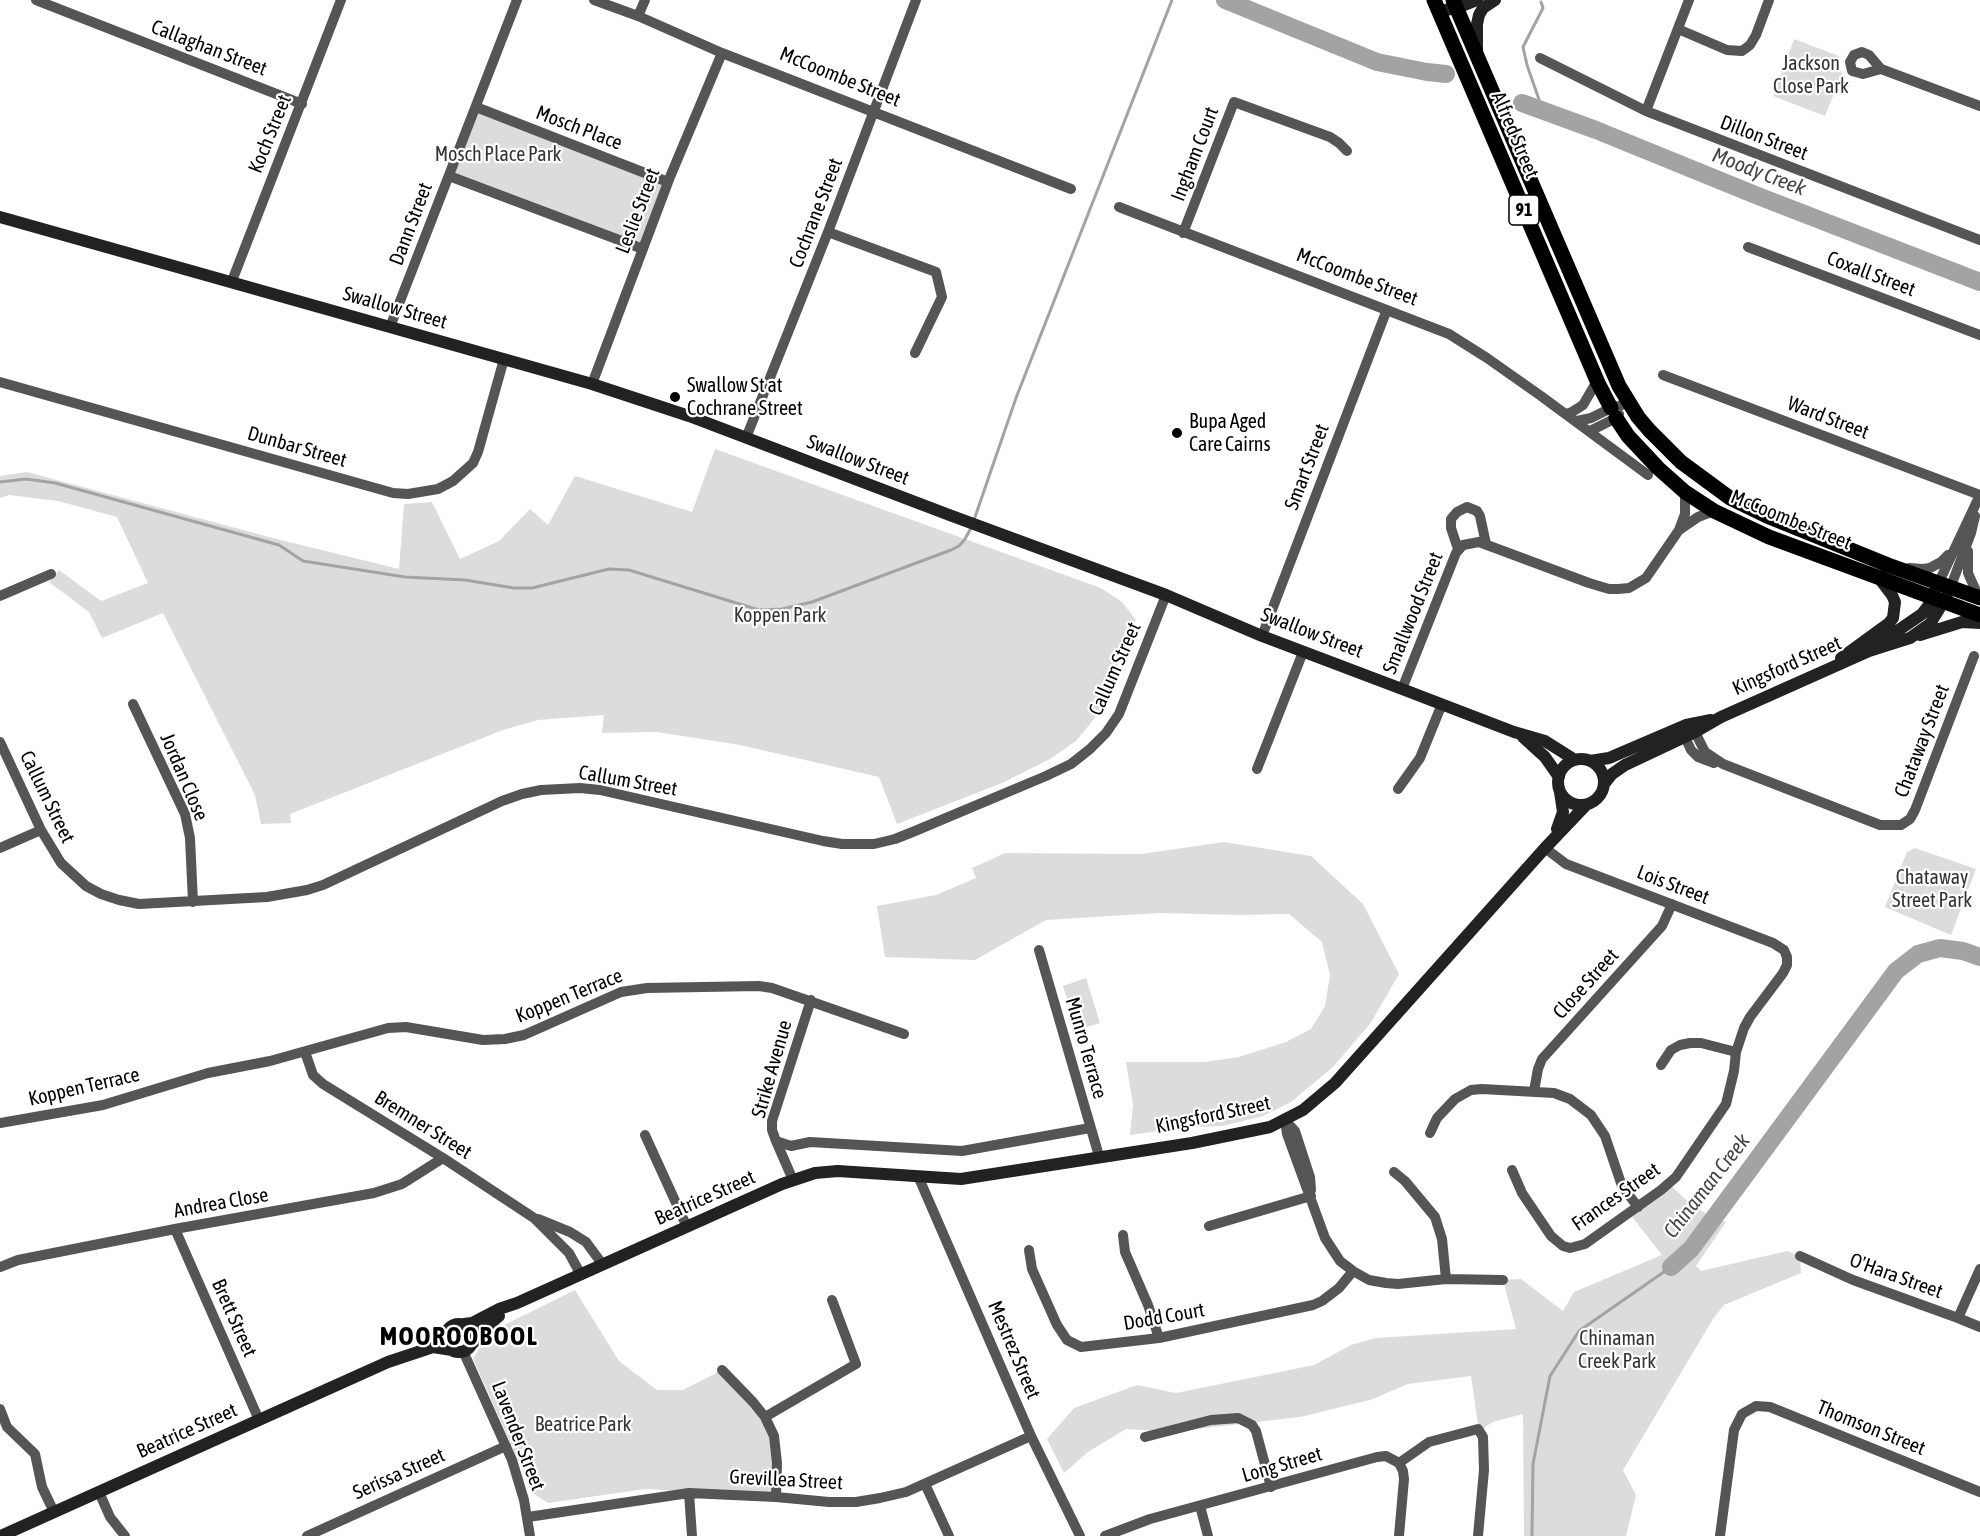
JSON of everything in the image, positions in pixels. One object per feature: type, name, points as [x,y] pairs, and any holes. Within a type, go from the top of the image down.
[{"type":"main road","name":"Alfred Street","points":[[1454,3],[1619,386],[1629,403]]},
{"type":"main road","name":"Alfred Street","points":[[1436,5],[1597,381],[1613,413]]},
{"type":"main road","name":"McCoombe Street","points":[[1629,403],[1666,449],[1730,498],[1767,516],[1888,565],[1979,598]]},
{"type":"main road","name":"McCoombe Street","points":[[1613,413],[1641,451],[1685,492],[1714,510],[1769,537],[1980,615]]},
{"type":"street","name":"Callaghan Street","points":[[36,0],[302,104]]},
{"type":"street","name":"Koch Street","points":[[231,281],[341,0]]},
{"type":"street","name":"Dann Street","points":[[390,327],[517,0]]},
{"type":"street","name":"McCoombe Street","points":[[594,0],[873,113],[1071,189]]},
{"type":"street","points":[[638,16],[645,0]]},
{"type":"street","name":"Cochrane Street","points":[[746,438],[828,232],[916,0]]},
{"type":"street","points":[[1436,5],[1477,0]]},
{"type":"street","points":[[1477,57],[1478,20],[1483,8],[1495,0]]},
{"type":"street","points":[[1646,111],[1689,0]]},
{"type":"street","points":[[1678,29],[1727,50],[1742,51],[1750,45],[1756,35],[1769,0]]},
{"type":"street","name":"Leslie Street","points":[[592,384],[668,182],[722,53]]},
{"type":"street","name":"Dillon Street","points":[[1540,58],[1646,111],[1980,240]]},
{"type":"street","points":[[1881,69],[1980,106]]},
{"type":"street","name":"Ingham Court","points":[[1183,233],[1234,102],[1330,137],[1347,151]]},
{"type":"street","name":"Mosch Place","points":[[476,107],[668,182]]},
{"type":"street","points":[[449,176],[643,249]]},
{"type":"street","name":"McCoombe Street","points":[[1119,207],[1386,312],[1449,334],[1590,431],[1648,475]]},
{"type":"street","name":"Swallow Street","points":[[0,217],[592,384],[689,416],[1166,595],[1262,636],[1514,732],[1545,741],[1575,760]]},
{"type":"street","points":[[828,232],[936,272],[942,297],[915,353]]},
{"type":"street","name":"Coxall Street","points":[[1749,247],[1980,335]]},
{"type":"street","name":"Smart Street","points":[[1262,636],[1386,312]]},
{"type":"street","name":"Dunbar Street","points":[[0,382],[393,493],[408,494],[438,489],[453,481],[472,463],[478,452],[504,359]]},
{"type":"street","name":"Ward Street","points":[[1663,375],[1980,495]]},
{"type":"street","points":[[1566,414],[1583,405],[1597,381]]},
{"type":"street","points":[[1590,431],[1629,403]]},
{"type":"street","points":[[1577,422],[1613,413]]},
{"type":"street","points":[[1486,544],[1589,584],[1609,589],[1629,588],[1646,578],[1679,530],[1685,514],[1685,492]]},
{"type":"street","points":[[1979,598],[1967,567],[1971,533],[1980,495]]},
{"type":"street","points":[[1945,584],[1955,547],[1980,495]]},
{"type":"street","name":"Smallwood Street","points":[[1402,689],[1458,549],[1470,542],[1486,544],[1480,516],[1477,511],[1467,507],[1457,512],[1451,519],[1451,528],[1458,549]]},
{"type":"street","points":[[1679,530],[1698,517],[1714,510]]},
{"type":"street","points":[[1945,584],[1971,533]]},
{"type":"street","points":[[1888,565],[1930,568],[1941,562],[1955,547]]},
{"type":"street","points":[[0,596],[51,574]]},
{"type":"street","points":[[1818,674],[1889,624],[1893,618],[1895,602],[1879,578]]},
{"type":"street","name":"Kingsford Street","points":[[1590,760],[1609,758],[1688,731],[1869,651],[1910,638],[1930,624],[1945,584]]},
{"type":"street","name":"Callum Street","points":[[0,741],[50,848],[66,869],[86,886],[101,894],[139,904],[267,897],[308,890],[502,801],[541,790],[571,788],[600,790],[842,844],[874,844],[895,839],[1046,776],[1071,764],[1090,749],[1106,733],[1119,714],[1166,595]]},
{"type":"street","name":"Kingsford Street","points":[[1869,651],[1886,637],[1916,620],[1928,606],[1939,599]]},
{"type":"street","points":[[1910,638],[1962,622],[1980,623]]},
{"type":"street","points":[[1257,769],[1303,651]]},
{"type":"street","name":"Chataway Street","points":[[1688,731],[1705,752],[1723,764],[1880,825],[1893,826],[1906,822],[1915,810],[1974,656]]},
{"type":"street","name":"Jordan Close","points":[[133,704],[185,814],[190,838],[193,902]]},
{"type":"street","points":[[1398,789],[1420,758],[1442,704]]},
{"type":"street","name":"Kingsford Street","points":[[1604,784],[1612,774],[1625,765],[1688,731]]},
{"type":"street","name":"Swallow Street","points":[[1514,732],[1530,742],[1545,757],[1559,777]]},
{"type":"street","points":[[1575,760],[1590,760],[1601,770],[1604,784],[1599,797],[1586,805],[1572,803],[1560,792],[1559,777],[1562,769],[1567,763],[1575,760]]},
{"type":"street","name":"Kingsford Street","points":[[1545,848],[1562,819],[1563,806],[1560,792]]},
{"type":"street","name":"Kingsford Street","points":[[918,1176],[961,1179],[1250,1132],[1285,1120],[1303,1110],[1335,1083],[1586,805]]},
{"type":"street","points":[[0,848],[41,830]]},
{"type":"street","name":"Lois Street","points":[[1545,848],[1566,864],[1773,943],[1784,950],[1787,957]]},
{"type":"street","name":"Close Street","points":[[1534,1091],[1542,1059],[1662,926],[1672,904]]},
{"type":"street","name":"Munro Terrace","points":[[1039,950],[1099,1156]]},
{"type":"street","name":"Frances Street","points":[[1512,1170],[1522,1193],[1551,1236],[1563,1246],[1570,1248],[1585,1244],[1661,1190],[1676,1177],[1717,1118],[1729,1093],[1736,1052],[1747,1023],[1783,974],[1787,965],[1787,957]]},
{"type":"street","name":"Koppen Terrace","points":[[0,1124],[103,1105],[208,1072],[270,1061],[388,1028],[406,1027],[483,1040],[505,1040],[524,1035],[621,992],[641,988],[759,986],[772,988],[904,1034]]},
{"type":"street","name":"Strike Avenue","points":[[793,1180],[772,1130],[775,1109],[811,1000]]},
{"type":"street","points":[[1661,1065],[1671,1050],[1690,1043],[1701,1043],[1736,1052]]},
{"type":"street","name":"Bremner Street","points":[[305,1052],[313,1075],[323,1084],[443,1158],[534,1218],[569,1253],[581,1275]]},
{"type":"street","points":[[1430,1133],[1437,1118],[1455,1099],[1471,1090],[1554,1093],[1570,1099],[1591,1115],[1605,1136],[1622,1186],[1638,1207]]},
{"type":"street","points":[[1285,1120],[1295,1131],[1300,1144],[1310,1177],[1311,1196],[1329,1246],[1340,1261],[1353,1271],[1369,1280],[1386,1283],[1503,1280]]},
{"type":"street","points":[[776,1141],[791,1146],[810,1142],[962,1151],[1090,1128]]},
{"type":"street","points":[[645,1135],[687,1227]]},
{"type":"street","name":"Andrea Close","points":[[0,1267],[18,1260],[374,1193],[402,1184],[443,1158]]},
{"type":"street","name":"Beatrice Street","points":[[464,1324],[472,1323],[499,1309],[581,1275],[793,1180],[815,1173],[838,1171],[918,1176]]},
{"type":"street","points":[[1394,1172],[1405,1181],[1435,1217],[1443,1239],[1446,1280]]},
{"type":"street","name":"Mestrez Street","points":[[918,1176],[1031,1436],[1080,1536]]},
{"type":"street","points":[[1209,1227],[1311,1196]]},
{"type":"street","name":"Bremner Street","points":[[534,1218],[559,1226],[586,1242],[603,1265]]},
{"type":"street","name":"Brett Street","points":[[175,1229],[259,1420]]},
{"type":"street","points":[[1123,1235],[1125,1252],[1151,1312],[1159,1338]]},
{"type":"street","name":"Dodd Court","points":[[1029,1250],[1032,1269],[1057,1324],[1067,1340],[1081,1347],[1159,1338],[1313,1305],[1339,1288],[1353,1271]]},
{"type":"street","name":"O'Hara Street","points":[[1800,1256],[1853,1281],[1980,1328]]},
{"type":"street","points":[[1958,1318],[1980,1269]]},
{"type":"street","points":[[765,1417],[856,1364],[832,1300]]},
{"type":"street","name":"Beatrice Street","points":[[1,1536],[388,1362],[433,1347],[463,1348],[491,1321],[517,1303]]},
{"type":"street","points":[[455,1324],[464,1324],[473,1334],[463,1348],[446,1343],[445,1333],[455,1324]]},
{"type":"street","name":"Beatrice Street","points":[[388,1362],[409,1348],[441,1337],[445,1333]]},
{"type":"street","name":"Lavender Street","points":[[463,1348],[506,1446],[521,1487],[530,1536]]},
{"type":"street","points":[[722,1370],[765,1417],[774,1436],[777,1450],[776,1497]]},
{"type":"street","name":"Thomson Street","points":[[1719,1536],[1734,1430],[1742,1414],[1763,1405],[1980,1492]]},
{"type":"street","points":[[0,1409],[7,1427],[35,1454],[42,1487],[54,1512]]},
{"type":"street","points":[[1145,1437],[1211,1420],[1238,1418],[1252,1425],[1256,1431],[1270,1487]]},
{"type":"street","points":[[1399,1536],[1404,1479],[1399,1463],[1429,1442],[1478,1429],[1483,1437],[1484,1457],[1484,1482],[1478,1536]]},
{"type":"street","name":"Grevillea Street","points":[[528,1517],[689,1493],[856,1502],[906,1492],[1031,1436]]},
{"type":"street","name":"Serissa Street","points":[[307,1536],[506,1446]]},
{"type":"street","name":"Long Street","points":[[1104,1536],[1135,1523],[1377,1457],[1386,1456],[1399,1463]]},
{"type":"street","points":[[925,1484],[949,1536]]},
{"type":"street","points":[[99,1492],[110,1517],[125,1536]]},
{"type":"street","points":[[689,1493],[692,1536]]},
{"type":"street","points":[[1200,1506],[1208,1536]]},
{"type":"green space","name":"Jackson Close Park","points":[[1794,39],[1839,56],[1838,65],[1842,74],[1825,116],[1773,96]]},
{"type":"green space","name":"Mosch Place Park","points":[[476,107],[668,182],[643,249],[449,176]]},
{"type":"green space","name":"Koppen Park","points":[[715,449],[1101,588],[1122,602],[1136,620],[1099,713],[1076,741],[1050,759],[1002,783],[897,824],[879,777],[740,745],[657,732],[602,733],[604,715],[538,720],[503,730],[290,814],[291,823],[261,824],[255,795],[163,613],[102,638],[89,612],[49,582],[59,570],[101,601],[148,583],[117,517],[58,501],[9,495],[0,498],[0,476],[27,472],[399,569],[404,504],[432,502],[460,559],[499,541],[530,509],[548,525],[575,476],[692,512]]},
{"type":"green space","points":[[1224,842],[1311,856],[1363,904],[1399,974],[1370,1024],[1333,1067],[1291,1102],[1263,1116],[1222,1126],[1179,1128],[1130,1135],[1133,1105],[1126,1062],[1204,1062],[1239,1057],[1286,1042],[1311,1029],[1325,1006],[1330,975],[1322,942],[1289,914],[1160,913],[1046,920],[975,960],[885,957],[877,906],[936,895],[976,878],[972,868],[1005,853],[1141,854]]},
{"type":"green space","name":"Chataway Street Park","points":[[1915,848],[1976,869],[1951,935],[1885,907],[1907,852]]},
{"type":"green space","points":[[1086,978],[1100,1023],[1077,1030],[1063,986]]},
{"type":"green space","name":"Chinaman Creek Park","points":[[1669,1184],[1695,1208],[1726,1222],[1696,1266],[1701,1271],[1787,1251],[1800,1256],[1801,1273],[1724,1305],[1713,1319],[1623,1470],[1636,1495],[1626,1536],[1524,1536],[1523,1414],[1493,1422],[1479,1431],[1471,1376],[1408,1384],[1370,1400],[1300,1417],[1171,1432],[1126,1429],[1088,1452],[1064,1473],[1047,1439],[1074,1408],[1137,1385],[1176,1393],[1314,1365],[1351,1345],[1376,1338],[1516,1329],[1503,1280],[1521,1279],[1563,1311],[1574,1292],[1662,1255],[1629,1213]]},
{"type":"green space","name":"Beatrice Park","points":[[575,1290],[619,1361],[657,1390],[683,1390],[722,1370],[765,1417],[777,1450],[780,1497],[645,1489],[548,1503],[533,1493],[473,1359],[489,1333]]},
{"type":"waterway","points":[[974,520],[1016,398],[1172,0]]},
{"type":"waterway","name":"Moody Creek","points":[[1225,0],[1377,62],[1446,74]]},
{"type":"waterway","points":[[1541,2],[1543,8],[1523,47],[1543,111]]},
{"type":"waterway","name":"Moody Creek","points":[[1522,103],[1980,282]]},
{"type":"waterway","points":[[0,482],[26,479],[55,483],[279,545],[303,561],[405,577],[465,580],[514,588],[532,588],[609,569],[629,570],[759,610],[782,609],[812,602],[951,550],[959,546],[972,526]]},
{"type":"waterway","name":"Chinaman Creek","points":[[1671,1267],[1691,1249],[1896,971],[1918,954],[1940,948],[1963,951],[1980,957]]},
{"type":"waterway","name":"Chinaman Creek","points":[[1532,1536],[1533,1464],[1550,1376],[1579,1331],[1671,1267]]},
{"type":"place","name":"Swallow St at Cochrane Street","points":[[675,397]]},
{"type":"place","name":"Bupa Aged Care Cairns","points":[[1177,433]]},
{"type":"district","name":"MOOROOBOOL","points":[[459,1337]]}]
